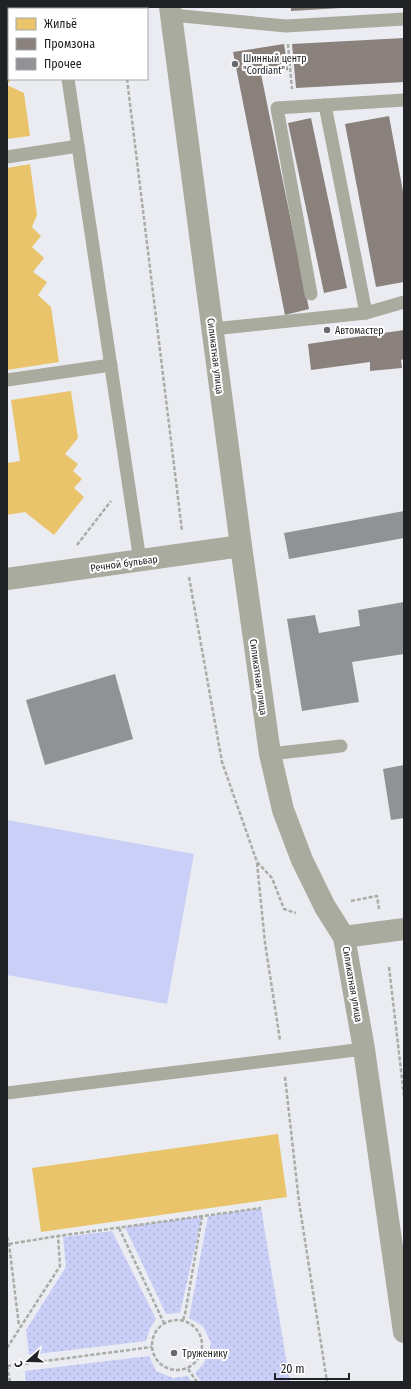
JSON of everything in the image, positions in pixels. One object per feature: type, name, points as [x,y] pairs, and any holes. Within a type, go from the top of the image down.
[{"type":"street","name":"Силикатная улица","points":[[171,11],[240,546],[270,754],[283,810],[302,860],[325,906],[344,937],[364,1049],[404,1332]]},
{"type":"street","name":"Речной бульвар","points":[[7,580],[240,546]]},
{"type":"street","points":[[344,937],[404,929]]},
{"type":"lane","points":[[171,11],[286,26],[404,19]]},
{"type":"lane","points":[[68,80],[140,560]]},
{"type":"lane","points":[[311,294],[277,108],[325,105],[403,104]]},
{"type":"lane","points":[[325,105],[366,313]]},
{"type":"lane","points":[[7,156],[78,146]]},
{"type":"lane","points":[[213,329],[366,313],[404,302]]},
{"type":"lane","points":[[7,380],[111,365]]},
{"type":"lane","points":[[270,754],[341,746]]},
{"type":"lane","points":[[7,1093],[364,1049]]},
{"type":"path","points":[[286,26],[294,107]]},
{"type":"path","points":[[127,80],[185,554],[222,762],[257,862],[265,943],[283,1060],[299,1202],[327,1382]]},
{"type":"path","points":[[74,550],[128,478]]},
{"type":"path","points":[[257,862],[272,878],[284,909],[296,912]]},
{"type":"path","points":[[351,901],[377,896],[380,911]]},
{"type":"path","points":[[388,967],[404,1096]]},
{"type":"path","points":[[9,1244],[261,1208]]},
{"type":"path","points":[[183,1320],[202,1216]]},
{"type":"path","points":[[118,1228],[164,1323]]},
{"type":"path","points":[[7,1348],[60,1266],[58,1236]]},
{"type":"path","points":[[7,1237],[20,1327]]},
{"type":"path","points":[[183,1320],[190,1323],[201,1335],[202,1350],[200,1358],[188,1369],[180,1371],[164,1368],[154,1356],[152,1340],[164,1323],[183,1320]]},
{"type":"path","points":[[10,1382],[7,1366],[152,1347]]},
{"type":"path","points":[[188,1369],[197,1382]]},
{"type":"shaded area","points":[[7,820],[194,854],[167,1004],[7,975]]},
{"type":"shaded area","points":[[261,1208],[290,1382],[201,1382],[195,1373],[203,1364],[209,1352],[211,1343],[203,1326],[189,1318],[208,1216]]},
{"type":"shaded area","points":[[202,1216],[180,1313],[166,1314],[125,1227]]},
{"type":"shaded area","points":[[112,1231],[156,1319],[150,1328],[146,1341],[29,1355],[26,1330],[66,1267],[63,1237]]},
{"type":"shaded area","points":[[149,1356],[156,1371],[173,1378],[188,1376],[192,1382],[26,1382],[25,1371]]},
{"type":"building: Жильё","points":[[7,62],[8,80],[11,80],[7,84]]},
{"type":"building: Жильё","points":[[7,85],[24,93],[30,136],[7,139]]},
{"type":"building: Жильё","points":[[30,164],[37,215],[32,227],[41,236],[32,247],[44,258],[33,272],[47,282],[38,295],[51,307],[59,362],[7,370],[7,168]]},
{"type":"building: Жильё","points":[[71,391],[78,438],[65,454],[78,464],[73,471],[82,479],[74,488],[84,497],[54,535],[25,512],[7,515],[7,463],[20,461],[11,400]]},
{"type":"building: Жильё","points":[[278,1134],[287,1197],[41,1232],[32,1168]]},
{"type":"building: Промзона","points":[[291,7],[341,7],[341,8],[291,11]]},
{"type":"building: Промзона","points":[[404,38],[404,82],[296,88],[292,44]]},
{"type":"building: Промзона","points":[[284,44],[288,70],[261,74],[309,309],[285,315],[233,52]]},
{"type":"building: Промзона","points":[[389,116],[404,197],[404,282],[376,287],[345,124]]},
{"type":"building: Промзона","points":[[311,118],[347,288],[324,293],[288,123]]},
{"type":"building: Промзона","points":[[404,330],[404,359],[401,360],[402,368],[370,371],[370,362],[311,370],[308,344]]},
{"type":"building: Прочее","points":[[404,511],[404,538],[289,559],[284,533]]},
{"type":"building: Прочее","points":[[404,602],[404,654],[352,662],[359,702],[302,711],[287,619],[315,615],[319,633],[360,626],[358,610]]},
{"type":"building: Прочее","points":[[115,674],[133,739],[45,765],[26,700]]},
{"type":"building: Прочее","points":[[404,765],[404,818],[391,820],[383,769]]},
{"type":"place","name":"Шинный центр \"Cordiant\"","points":[[235,64]]},
{"type":"place","name":"Автомастер","points":[[327,330]]},
{"type":"place","name":"Труженику","points":[[174,1353]]}]
